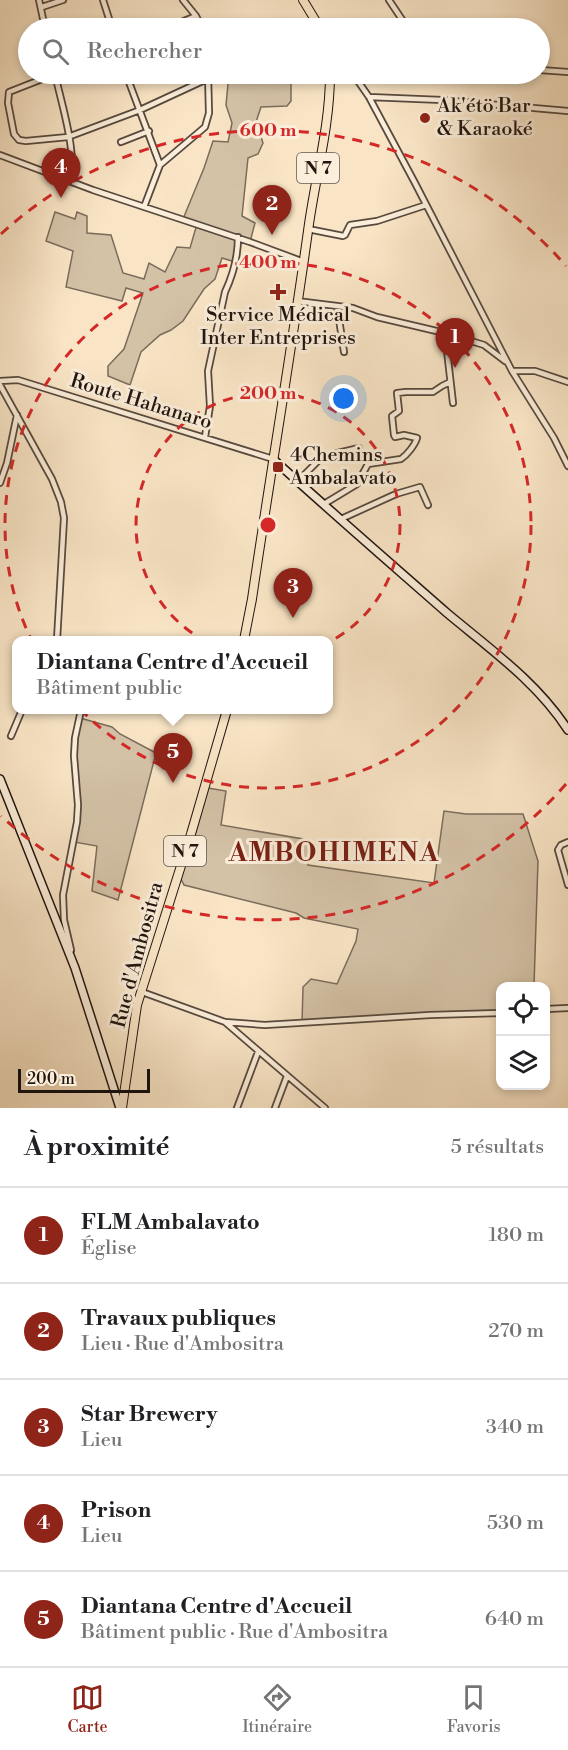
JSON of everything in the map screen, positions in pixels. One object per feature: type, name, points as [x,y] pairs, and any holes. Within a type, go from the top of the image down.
[{"type":"main road","points":[[303,0],[314,18]]},
{"type":"main road","name":"N 7","points":[[244,636],[252,599],[308,229],[327,123],[330,84]]},
{"type":"main road","name":"Rue d'Ambositra","points":[[121,1108],[135,1017],[226,714]]},
{"type":"street","points":[[39,0],[44,18]]},
{"type":"street","points":[[42,8],[63,0]]},
{"type":"street","points":[[103,0],[109,18]]},
{"type":"street","points":[[183,0],[196,16],[191,18]]},
{"type":"street","points":[[389,0],[400,18]]},
{"type":"street","points":[[550,71],[568,72]]},
{"type":"street","points":[[29,84],[9,92],[8,103],[14,134],[19,140],[26,141],[68,137],[140,110],[192,84]]},
{"type":"street","points":[[57,84],[68,137],[71,181]]},
{"type":"street","points":[[130,84],[160,165]]},
{"type":"street","points":[[144,207],[160,165],[205,127],[209,113],[208,84]]},
{"type":"street","points":[[360,84],[426,205],[508,364],[554,438],[568,466]]},
{"type":"street","points":[[369,98],[442,100],[568,111]]},
{"type":"street","points":[[121,142],[149,132]]},
{"type":"street","points":[[0,155],[304,262]]},
{"type":"street","points":[[308,229],[343,236],[350,225],[377,221],[426,205]]},
{"type":"street","points":[[205,437],[210,406],[208,371],[225,292],[231,281],[237,251],[237,237]]},
{"type":"street","points":[[297,301],[359,309],[377,317],[445,333],[484,345],[508,364]]},
{"type":"street","points":[[337,306],[344,352]]},
{"type":"street","points":[[445,333],[453,403]]},
{"type":"street","points":[[512,371],[535,371],[568,382]]},
{"type":"street","name":"Route Hahanaro","points":[[0,383],[18,380],[273,459]]},
{"type":"street","points":[[324,504],[357,484],[368,464],[405,457],[416,441],[417,438],[404,435],[395,437],[394,435],[392,416],[399,411],[397,393],[433,392],[450,382]]},
{"type":"street","points":[[0,383],[62,502],[64,518],[57,636]]},
{"type":"street","points":[[0,399],[7,397]]},
{"type":"street","points":[[0,483],[18,415]]},
{"type":"street","points":[[298,481],[325,456],[359,448]]},
{"type":"street","points":[[273,459],[394,567],[523,677],[548,702],[568,728]]},
{"type":"street","points":[[341,519],[396,494],[420,487],[428,505]]},
{"type":"street","points":[[11,736],[20,714]]},
{"type":"street","points":[[75,968],[64,920],[63,895],[77,822],[75,738],[80,714]]},
{"type":"street","points":[[0,779],[75,968],[121,1108]]},
{"type":"street","points":[[568,842],[561,845],[558,850],[568,885]]},
{"type":"street","points":[[142,992],[225,1022],[265,1025],[496,1013]]},
{"type":"street","points":[[550,1009],[568,1008]]},
{"type":"street","points":[[225,1022],[325,1108]]},
{"type":"street","points":[[237,1108],[258,1052]]},
{"type":"street","points":[[275,1108],[287,1076]]},
{"type":"shaded area","points":[[228,84],[291,84],[291,101],[287,106],[261,107],[256,122],[263,143],[258,154],[248,158],[242,216],[255,223],[250,242],[238,238],[235,262],[222,258],[215,279],[204,289],[183,321],[160,335],[141,352],[130,385],[108,376],[108,366],[124,349],[143,293],[126,288],[122,301],[66,287],[73,251],[46,241],[55,212],[75,219],[77,212],[87,216],[87,233],[111,235],[123,273],[144,279],[149,263],[165,272],[177,247],[190,248],[197,224],[183,219],[213,141],[228,142],[232,123],[226,105]]},
{"type":"shaded area","points":[[80,718],[112,727],[120,734],[156,753],[118,900],[92,891],[97,846],[74,842],[77,822],[74,756]]},
{"type":"shaded area","points":[[208,788],[226,791],[221,825],[309,840],[308,865],[434,883],[444,811],[466,814],[523,814],[538,861],[534,982],[496,982],[496,1013],[430,1015],[302,1024],[303,987],[311,979],[337,984],[356,941],[358,929],[304,918],[296,913],[184,885],[180,877]]},
{"type":"place","name":"Ak'étö Bar & Karaoké","points":[[425,118]]},
{"type":"place","name":"Prison","points":[[61,198]]},
{"type":"place","name":"Travaux publiques","points":[[272,235]]},
{"type":"place","name":"Service Médical Inter Entreprises","points":[[278,292]]},
{"type":"place","name":"FLM Ambalavato","points":[[455,368]]},
{"type":"place","name":"4Chemins Ambalavato","points":[[278,467]]},
{"type":"place","name":"Star Brewery","points":[[293,618]]},
{"type":"place","name":"Diantana Centre d'Accueil","points":[[173,783]]},
{"type":"district","name":"AMBOHIMENA","points":[[334,853]]}]
